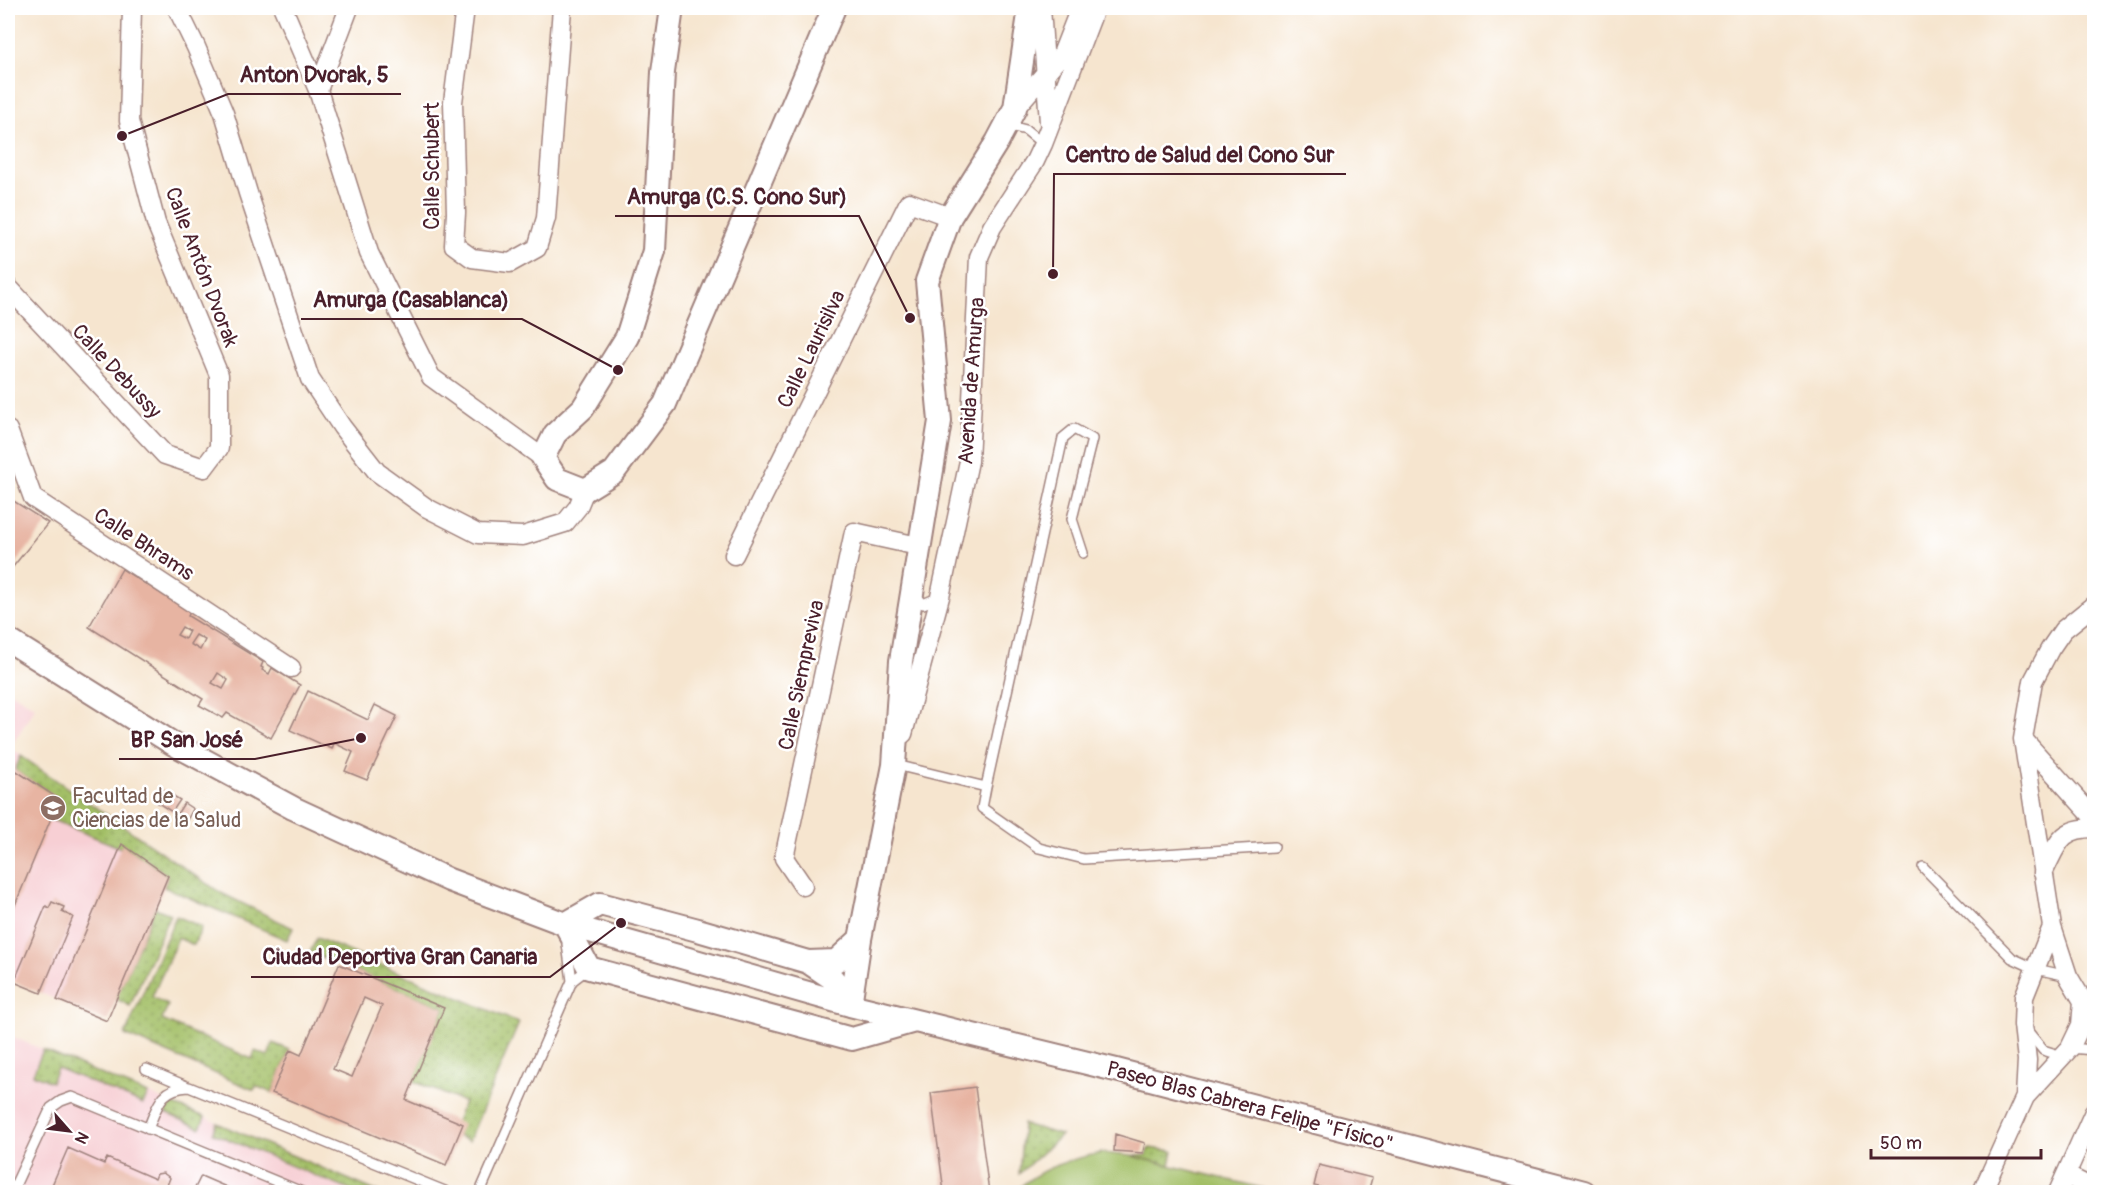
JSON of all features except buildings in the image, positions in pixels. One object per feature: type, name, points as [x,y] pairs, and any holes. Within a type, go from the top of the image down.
[{"type":"street","name":"Calle Antón Dvorak","points":[[132,8],[129,121],[156,223],[219,375],[219,448],[204,468]]},
{"type":"street","points":[[177,8],[224,113],[310,379],[342,427],[377,472],[427,508],[478,534],[524,536],[565,522],[578,507],[585,490],[614,472],[665,404],[834,8]]},
{"type":"street","points":[[283,8],[318,90],[369,253],[431,377],[543,458],[557,479],[585,490]]},
{"type":"street","points":[[318,90],[348,8]]},
{"type":"street","name":"Calle Schubert","points":[[465,8],[453,102],[456,213],[454,245],[472,258],[510,262],[537,248],[546,218],[562,8]]},
{"type":"street","points":[[543,458],[555,434],[583,408],[627,337],[654,251],[663,72],[672,8]]},
{"type":"street","name":"Avenida de Amurga","points":[[894,765],[901,661],[911,588],[940,421],[927,281],[950,218],[1011,117],[1030,8]]},
{"type":"street","points":[[1041,8],[1046,135]]},
{"type":"street","name":"Avenida de Amurga","points":[[850,1005],[860,939],[894,765],[940,597],[969,461],[979,257],[992,227],[1035,161],[1093,14],[1093,8]]},
{"type":"street","points":[[1011,117],[1062,54],[1077,16]]},
{"type":"street","points":[[1042,29],[1077,16]]},
{"type":"street","name":"Calle Laurisilva","points":[[734,555],[909,202],[950,218]]},
{"type":"street","name":"Calle Debussy","points":[[8,287],[165,455],[204,468]]},
{"type":"street","name":"Calle Bhrams","points":[[8,430],[33,498],[291,668]]},
{"type":"street","name":"Calle Siempreviva","points":[[803,886],[784,858],[854,532],[918,546]]},
{"type":"street","points":[[1982,1192],[2025,1096],[2066,1052],[2081,1025],[2089,1001],[2068,976],[2052,927],[2023,738],[2033,681],[2049,649],[2063,630],[2094,604]]},
{"type":"street","name":"Paseo Blas Cabrera Felipe \"Físico\"","points":[[8,640],[172,743],[294,808],[449,880],[565,924],[850,1005],[1584,1192]]},
{"type":"street","points":[[2023,738],[2094,818]]},
{"type":"street","points":[[2043,873],[2061,838],[2077,828],[2094,828]]},
{"type":"street","points":[[798,1025],[850,1005],[833,979],[808,962],[600,904],[565,924],[580,974],[852,1039],[916,1020]]},
{"type":"street","points":[[2025,1096],[2027,1060],[2023,1025],[2024,997],[2052,927]]},
{"type":"street","points":[[808,962],[836,961],[860,939]]},
{"type":"street","points":[[2058,1192],[2094,1114]]},
{"type":"street","points":[[2066,1175],[2094,1189]]},
{"type":"lane","points":[[1011,117],[1026,130],[1046,135]]},
{"type":"lane","points":[[1083,552],[1072,519],[1092,439],[1074,429],[1063,438],[982,808],[1040,848],[1084,859],[1274,847]]},
{"type":"lane","points":[[911,588],[923,604],[940,597]]},
{"type":"lane","points":[[894,765],[986,787]]},
{"type":"lane","points":[[1923,867],[2012,958],[2036,969],[2068,976]]},
{"type":"lane","points":[[480,1192],[580,974]]},
{"type":"lane","points":[[2023,1025],[2043,1050],[2066,1052],[2094,1050]]},
{"type":"lane","points":[[146,1069],[447,1192]]},
{"type":"lane","points":[[148,1129],[160,1099],[167,1091],[177,1087],[189,1087]]},
{"type":"lane","points":[[12,1192],[51,1108],[72,1097],[302,1192]]},
{"type":"shaded area","name":"Facultad de Ciencias de la Salud","points":[[8,690],[35,707],[10,748],[175,861],[107,1021],[8,979]]},
{"type":"shaded area","points":[[8,1035],[205,1117],[379,1192],[8,1192]]},
{"type":"green space","points":[[21,756],[221,893],[293,928],[287,940],[164,887],[168,876],[123,844],[121,848],[50,819],[58,799],[15,770]]},
{"type":"green space","points":[[155,908],[170,914],[130,1006],[116,999]]},
{"type":"green space","points":[[176,916],[202,927],[194,945],[178,938],[152,997],[168,1005],[162,1020],[252,1059],[255,1051],[268,1056],[273,1043],[290,1050],[272,1093],[256,1086],[254,1090],[125,1035]]},
{"type":"green space","points":[[317,938],[519,1023],[469,1141],[458,1136],[456,1121],[464,1102],[413,1081],[444,1008],[310,952]]},
{"type":"green space","points":[[43,1050],[148,1094],[143,1104],[57,1068],[51,1082],[33,1074]]},
{"type":"green space","points":[[169,1103],[205,1117],[200,1128],[165,1113]]},
{"type":"green space","points":[[217,1123],[378,1192],[354,1192],[213,1133]]},
{"type":"green space","points":[[1023,1124],[1061,1135],[1019,1174]]},
{"type":"green space","points":[[1149,1148],[1173,1151],[1170,1165],[1132,1156],[1147,1155]]},
{"type":"green space","points":[[1102,1153],[1132,1156],[1278,1192],[1144,1192],[1103,1186],[1073,1192],[1015,1192],[1034,1177],[1055,1166]]},
{"type":"place","name":"Anton Dvorak, 5","points":[[122,136]]},
{"type":"place","name":"Centro de Salud del Cono Sur","points":[[1053,274]]},
{"type":"place","name":"Amurga (C.S. Cono Sur)","points":[[910,318]]},
{"type":"place","name":"Amurga (Casablanca)","points":[[618,370]]},
{"type":"place","name":"BP San José","points":[[361,738]]},
{"type":"place","name":"Facultad de Ciencias de la Salud","points":[[53,808]]},
{"type":"place","name":"Ciudad Deportiva Gran Canaria","points":[[621,923]]}]
